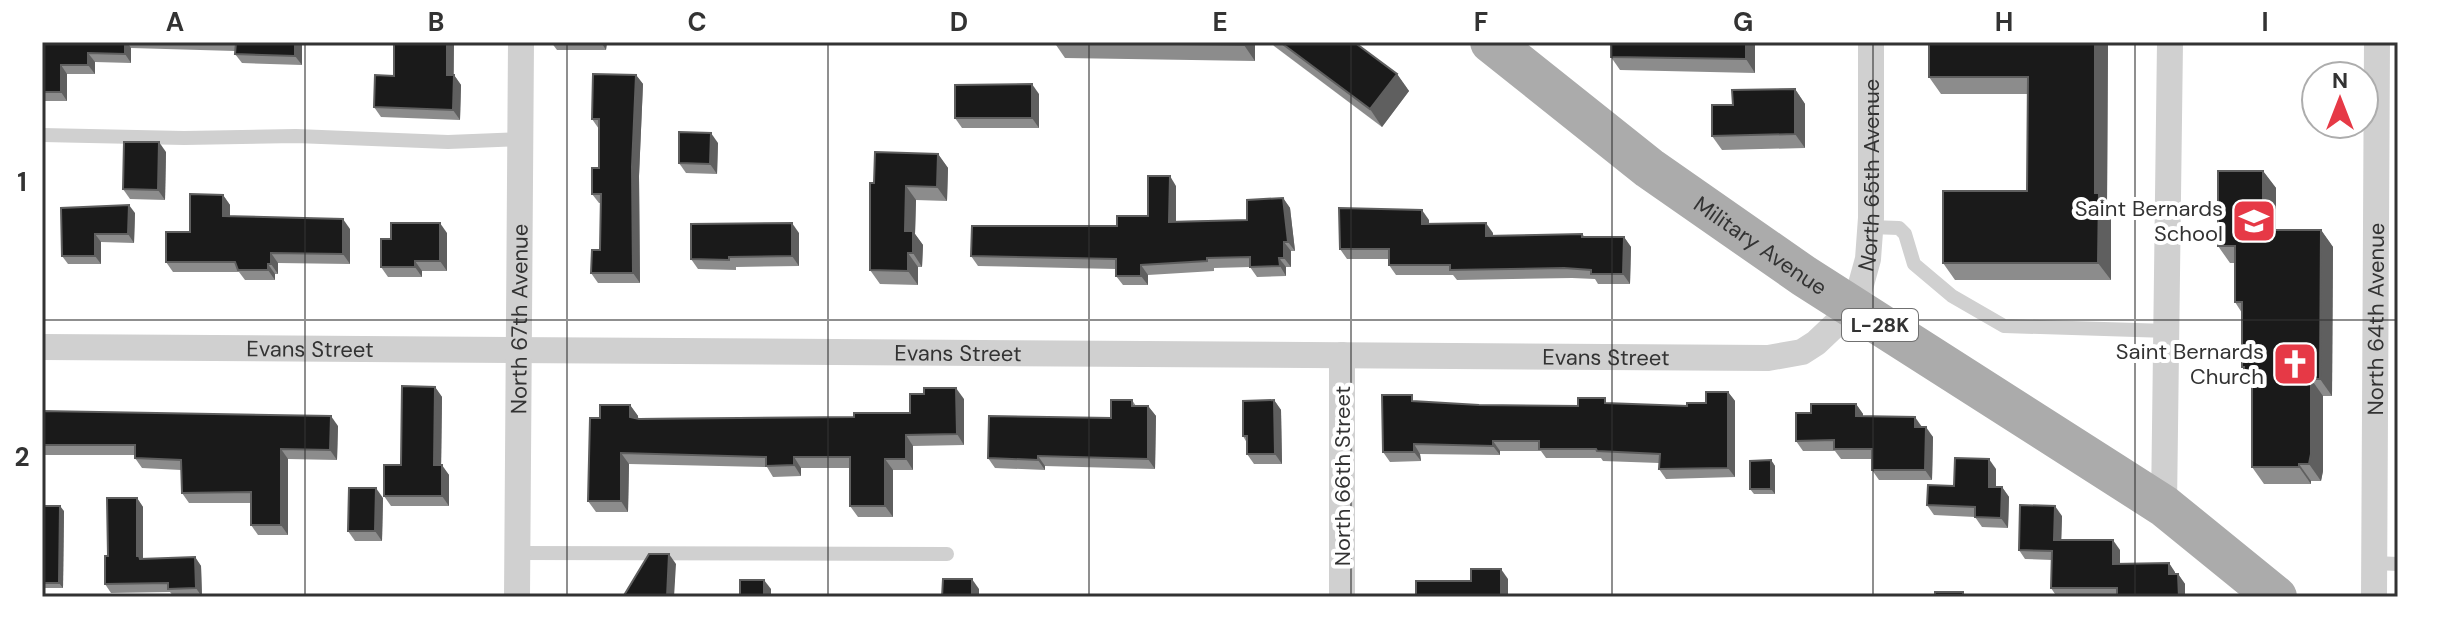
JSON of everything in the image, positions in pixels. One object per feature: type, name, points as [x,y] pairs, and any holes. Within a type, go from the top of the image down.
[{"type":"main road","name":"Military Avenue","points":[[1491,42],[1649,168],[1804,276],[2164,506],[2276,597]]},
{"type":"street","name":"North 67th Avenue","points":[[517,597],[521,42]]},
{"type":"street","name":"North 65th Avenue","points":[[1855,306],[1868,259],[1870,227],[1871,42]]},
{"type":"street","points":[[2164,506],[2170,42]]},
{"type":"street","name":"North 64th Avenue","points":[[2374,597],[2386,563],[2387,359],[2377,42]]},
{"type":"street","name":"Evans Street","points":[[42,347],[1768,358],[1802,352],[1855,306]]},
{"type":"street","name":"North 66th Street","points":[[1342,355],[1342,597]]},
{"type":"lane","points":[[42,135],[184,138],[296,136],[448,142],[521,139]]},
{"type":"lane","points":[[1870,227],[1899,228],[1905,234],[1914,264],[1952,296],[2004,326],[2168,331]]},
{"type":"lane","points":[[517,553],[947,554]]},
{"type":"building","points":[[42,42],[125,42],[125,54],[88,53],[88,65],[61,65],[61,92],[42,92]]},
{"type":"building","points":[[236,42],[295,42],[295,56],[235,54]]},
{"type":"building","points":[[394,42],[447,42],[447,75],[454,75],[453,110],[374,107],[375,75],[394,76]]},
{"type":"building","points":[[1054,42],[1244,42],[1244,45]]},
{"type":"building","points":[[1280,42],[1354,42],[1397,74],[1370,109]]},
{"type":"building","points":[[1611,42],[1746,42],[1746,59],[1611,57]]},
{"type":"building","points":[[1929,42],[2095,42],[2098,263],[1943,263],[1943,191],[2027,191],[2028,77],[1929,77]]},
{"type":"building","points":[[593,74],[636,75],[632,167],[633,273],[591,273],[592,250],[600,250],[601,194],[592,194],[592,168],[599,168],[599,119],[592,119]]},
{"type":"building","points":[[1032,84],[1032,118],[955,118],[955,85]]},
{"type":"building","points":[[1795,89],[1795,134],[1712,136],[1712,105],[1733,105],[1732,90]]},
{"type":"building","points":[[679,132],[711,133],[710,164],[679,163]]},
{"type":"building","points":[[124,142],[159,142],[158,190],[123,189]]},
{"type":"building","points":[[875,152],[938,154],[937,187],[906,186],[905,231],[913,231],[913,253],[908,253],[908,271],[870,270],[870,183],[874,183]]},
{"type":"building","points":[[2218,171],[2263,171],[2263,230],[2321,230],[2320,379],[2311,379],[2309,464],[2299,464],[2299,467],[2252,467],[2252,377],[2244,377],[2242,367],[2242,302],[2235,302],[2235,246],[2218,246]]},
{"type":"building","points":[[1148,176],[1170,176],[1169,222],[1247,220],[1247,200],[1283,198],[1288,242],[1284,242],[1284,258],[1279,258],[1280,266],[1250,267],[1250,257],[1207,258],[1207,261],[1141,265],[1141,276],[1116,276],[1116,259],[971,256],[972,226],[1117,226],[1117,216],[1148,216]]},
{"type":"building","points":[[190,194],[223,195],[223,216],[343,219],[343,254],[271,253],[268,270],[238,270],[235,262],[166,262],[166,232],[190,232]]},
{"type":"building","points":[[129,205],[128,234],[95,234],[95,256],[62,256],[61,208]]},
{"type":"building","points":[[1339,208],[1422,210],[1422,224],[1486,223],[1486,236],[1582,234],[1582,237],[1624,237],[1623,274],[1591,274],[1591,270],[1564,268],[1450,270],[1450,265],[1389,265],[1389,249],[1340,249]]},
{"type":"building","points":[[391,223],[440,223],[440,261],[415,261],[415,267],[381,267],[381,239],[391,239]]},
{"type":"building","points":[[792,223],[792,256],[691,259],[691,224]]},
{"type":"building","points":[[402,386],[435,387],[434,465],[442,465],[442,496],[384,496],[384,465],[401,465]]},
{"type":"building","points":[[924,388],[956,388],[957,434],[906,435],[906,459],[885,459],[885,506],[850,506],[850,457],[794,457],[794,465],[766,466],[766,457],[621,453],[621,501],[588,501],[590,418],[600,418],[600,405],[630,405],[630,417],[639,419],[854,417],[854,413],[910,413],[910,394],[924,394]]},
{"type":"building","points":[[1706,392],[1728,392],[1728,468],[1659,469],[1660,454],[1539,449],[1539,441],[1493,441],[1493,446],[1414,444],[1414,452],[1383,452],[1382,395],[1412,395],[1412,401],[1479,405],[1578,406],[1578,398],[1605,398],[1605,403],[1687,406],[1687,403],[1706,403]]},
{"type":"building","points":[[1111,400],[1132,400],[1132,406],[1148,406],[1148,459],[988,458],[989,416],[1111,418]]},
{"type":"building","points":[[1274,400],[1275,454],[1247,454],[1247,436],[1243,436],[1243,401]]},
{"type":"building","points":[[1811,404],[1856,404],[1856,416],[1915,417],[1915,427],[1926,427],[1925,470],[1872,470],[1872,449],[1834,449],[1834,440],[1796,441],[1796,413],[1811,413]]},
{"type":"building","points":[[42,411],[331,416],[330,450],[281,449],[281,525],[251,525],[251,492],[182,493],[181,460],[135,458],[135,445],[42,445]]},
{"type":"building","points":[[1955,458],[1989,459],[1989,487],[2002,487],[2001,518],[1975,517],[1975,507],[1927,505],[1928,485],[1954,486]]},
{"type":"building","points":[[1771,460],[1771,489],[1750,489],[1750,461]]},
{"type":"building","points":[[349,488],[376,488],[375,531],[348,531]]},
{"type":"building","points":[[107,498],[137,498],[137,556],[140,559],[195,557],[196,588],[168,589],[168,583],[105,584]]},
{"type":"building","points":[[2020,505],[2055,506],[2054,540],[2113,540],[2113,564],[2169,563],[2169,574],[2178,574],[2179,597],[2117,597],[2117,588],[2051,588],[2052,551],[2019,550]]},
{"type":"building","points":[[42,506],[60,506],[59,583],[42,583]]},
{"type":"building","points":[[649,554],[669,554],[667,597],[623,597]]},
{"type":"building","points":[[1471,569],[1501,569],[1501,597],[1416,597],[1416,581],[1471,581]]},
{"type":"building","points":[[943,579],[972,579],[972,597],[942,597]]},
{"type":"building","points":[[740,580],[764,580],[764,597],[740,597]]},
{"type":"building","points":[[1935,592],[1963,592],[1963,597],[1935,597]]},
{"type":"place","name":"Saint Bernards School","points":[[2254,221]]},
{"type":"place","name":"Saint Bernards Church","points":[[2295,364]]}]
